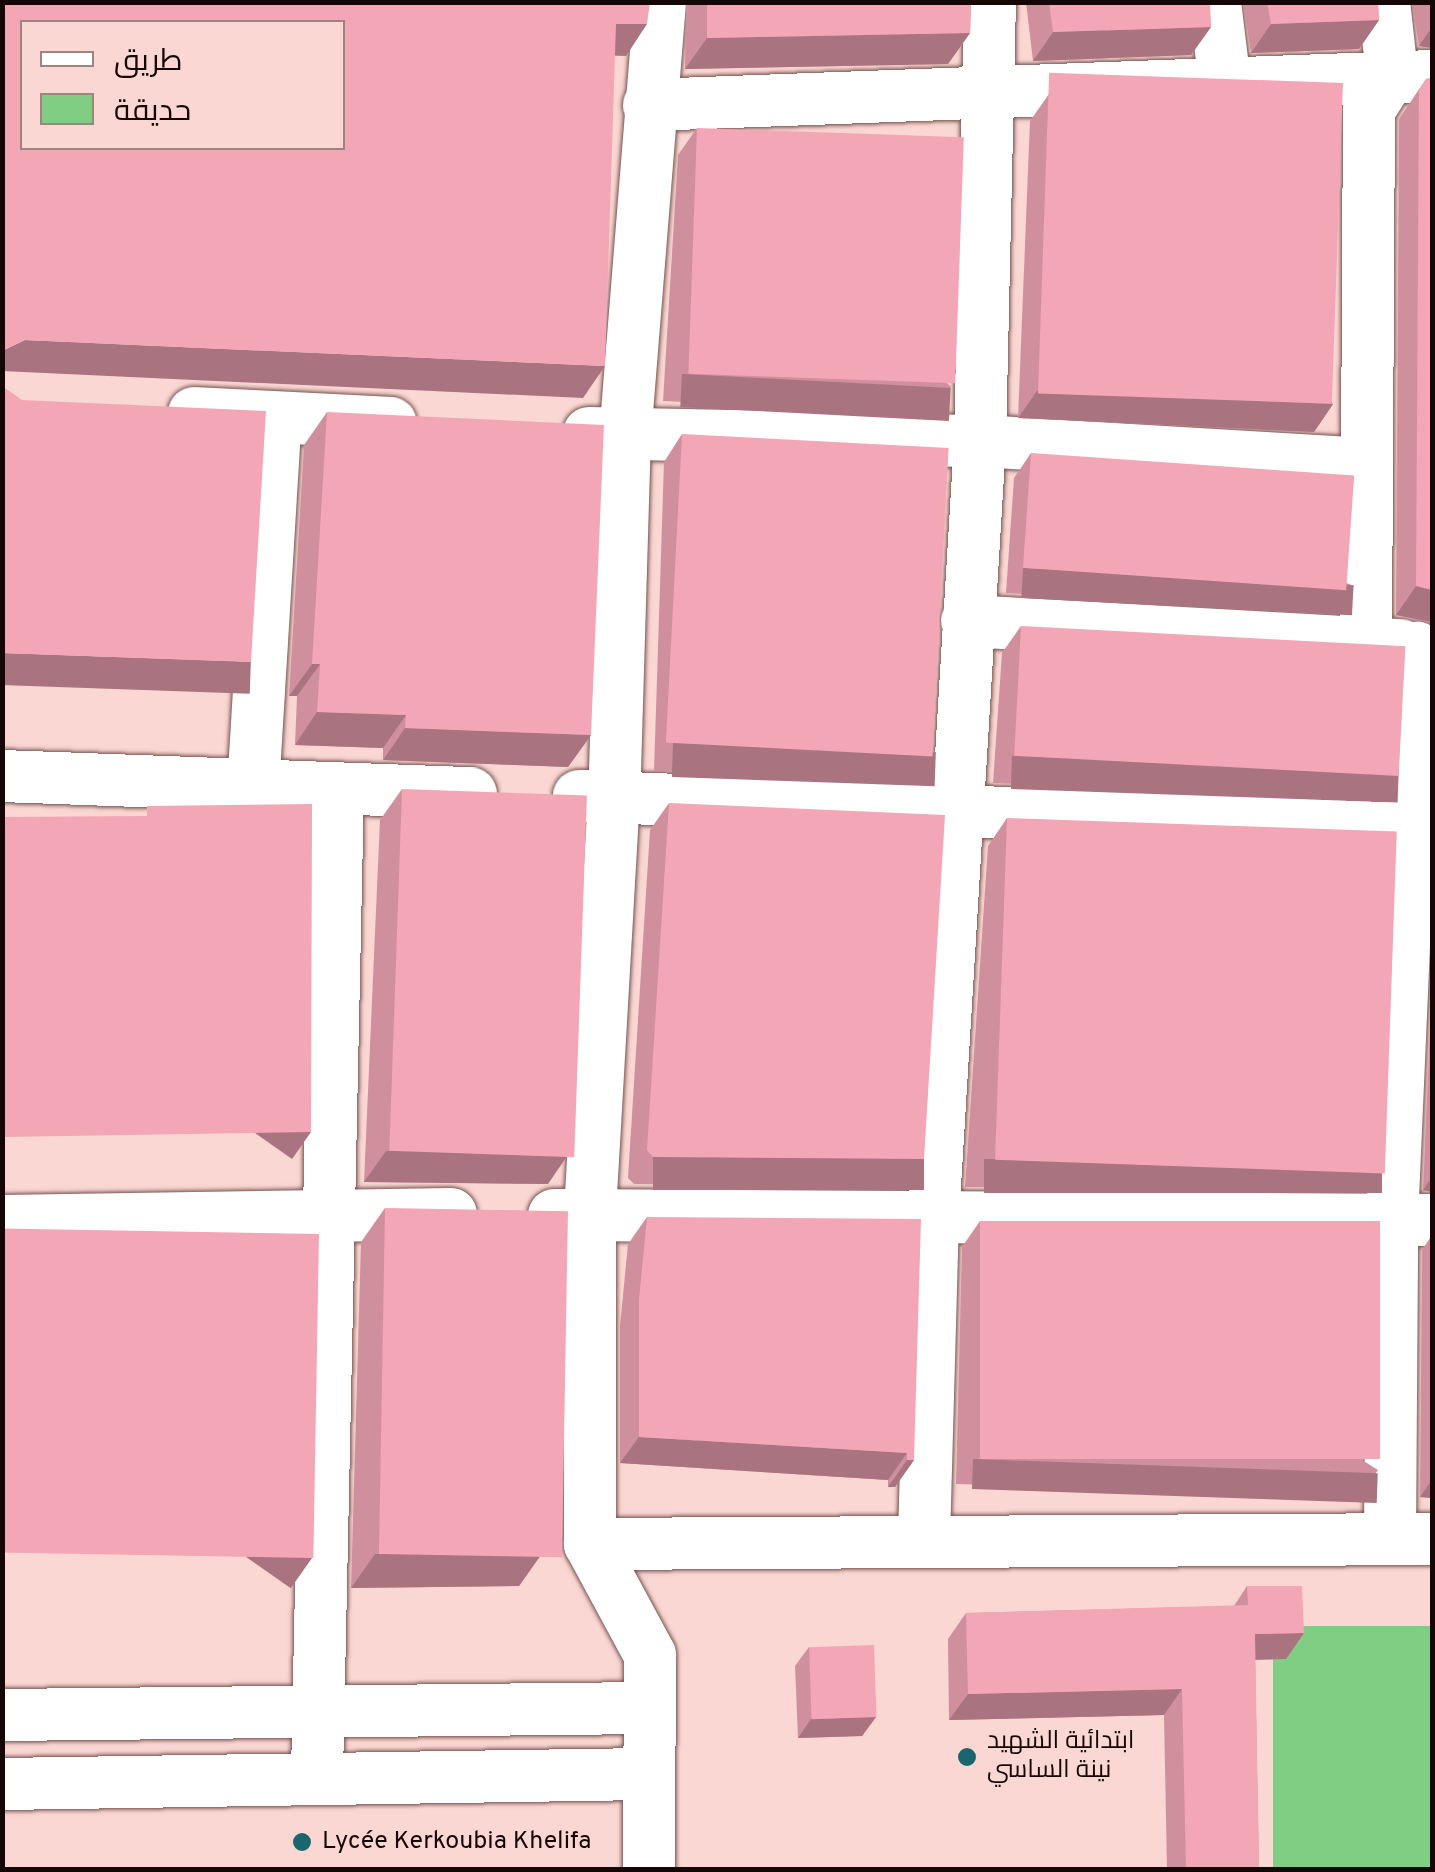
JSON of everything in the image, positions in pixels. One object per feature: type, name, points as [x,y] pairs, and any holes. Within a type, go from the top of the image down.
[{"type":"street","points":[[649,1870],[645,1708],[650,1655],[590,1544],[590,1216],[614,796],[625,434],[660,2]]},
{"type":"street","points":[[924,1539],[934,1220],[980,442],[990,2]]},
{"type":"street","points":[[1214,2],[1224,85]]},
{"type":"street","points":[[1384,2],[1412,75]]},
{"type":"street","points":[[649,105],[1412,75]]},
{"type":"street","points":[[1366,639],[1370,110],[1412,75]]},
{"type":"street","points":[[140,410],[431,425]]},
{"type":"street","points":[[254,789],[276,418]]},
{"type":"street","points":[[547,430],[980,442],[1366,464]]},
{"type":"street","points":[[590,1544],[1411,1539],[1412,1220],[1425,648],[1366,639],[967,621]]},
{"type":"street","points":[[2,776],[254,789],[614,796],[1422,830]]},
{"type":"street","points":[[318,1775],[326,1212],[338,790]]},
{"type":"street","points":[[2,1221],[326,1212],[934,1220],[1412,1220]]},
{"type":"street","points":[[2,1715],[319,1708],[645,1708]]},
{"type":"street","points":[[2,1784],[318,1775],[647,1774]]},
{"type":"green space","points":[[1273,1626],[1432,1626],[1432,1869],[1273,1869]]},
{"type":"building","points":[[2,2],[650,2],[647,24],[616,24],[605,366],[25,340],[2,351]]},
{"type":"building","points":[[707,2],[971,2],[970,33],[707,38]]},
{"type":"building","points":[[1049,2],[1210,2],[1211,27],[1053,32]]},
{"type":"building","points":[[1267,2],[1378,2],[1379,20],[1271,24]]},
{"type":"building","points":[[1049,73],[1343,83],[1332,404],[1038,394]]},
{"type":"building","points":[[1432,78],[1432,590],[1416,586],[1419,90],[1426,79]]},
{"type":"building","points":[[697,128],[964,137],[955,383],[688,374]]},
{"type":"building","points":[[2,386],[22,400],[266,411],[251,662],[2,653]]},
{"type":"building","points":[[327,412],[604,425],[591,735],[405,728],[406,715],[317,712],[320,664],[312,664]]},
{"type":"building","points":[[682,434],[949,448],[932,757],[666,743]]},
{"type":"building","points":[[1031,453],[1354,476],[1346,590],[1023,568]]},
{"type":"building","points":[[1021,626],[1405,646],[1399,776],[1014,756]]},
{"type":"building","points":[[402,789],[587,795],[574,1157],[389,1151]]},
{"type":"building","points":[[669,803],[945,815],[924,1159],[653,1157],[647,1150]]},
{"type":"building","points":[[312,804],[311,1132],[2,1137],[2,817],[147,816],[147,806]]},
{"type":"building","points":[[1007,818],[1397,832],[1385,1173],[995,1160]]},
{"type":"building","points":[[385,1208],[568,1211],[562,1557],[379,1554]]},
{"type":"building","points":[[647,1217],[921,1219],[914,1460],[907,1460],[907,1453],[639,1437],[639,1299]]},
{"type":"building","points":[[980,1221],[1380,1221],[1380,1459],[980,1459]]},
{"type":"building","points":[[2,1228],[319,1234],[313,1558],[2,1553]]},
{"type":"building","points":[[1247,1586],[1302,1586],[1304,1633],[1255,1634],[1259,1870],[1186,1870],[1182,1689],[968,1694],[966,1613],[1248,1605]]},
{"type":"building","points":[[874,1645],[877,1717],[812,1719],[809,1647]]},
{"type":"place","name":"ابتدائية الشهيد نينة الساسي","points":[[967,1757]]},
{"type":"place","name":"Lycée Kerkoubia Khelifa","points":[[302,1842]]}]
